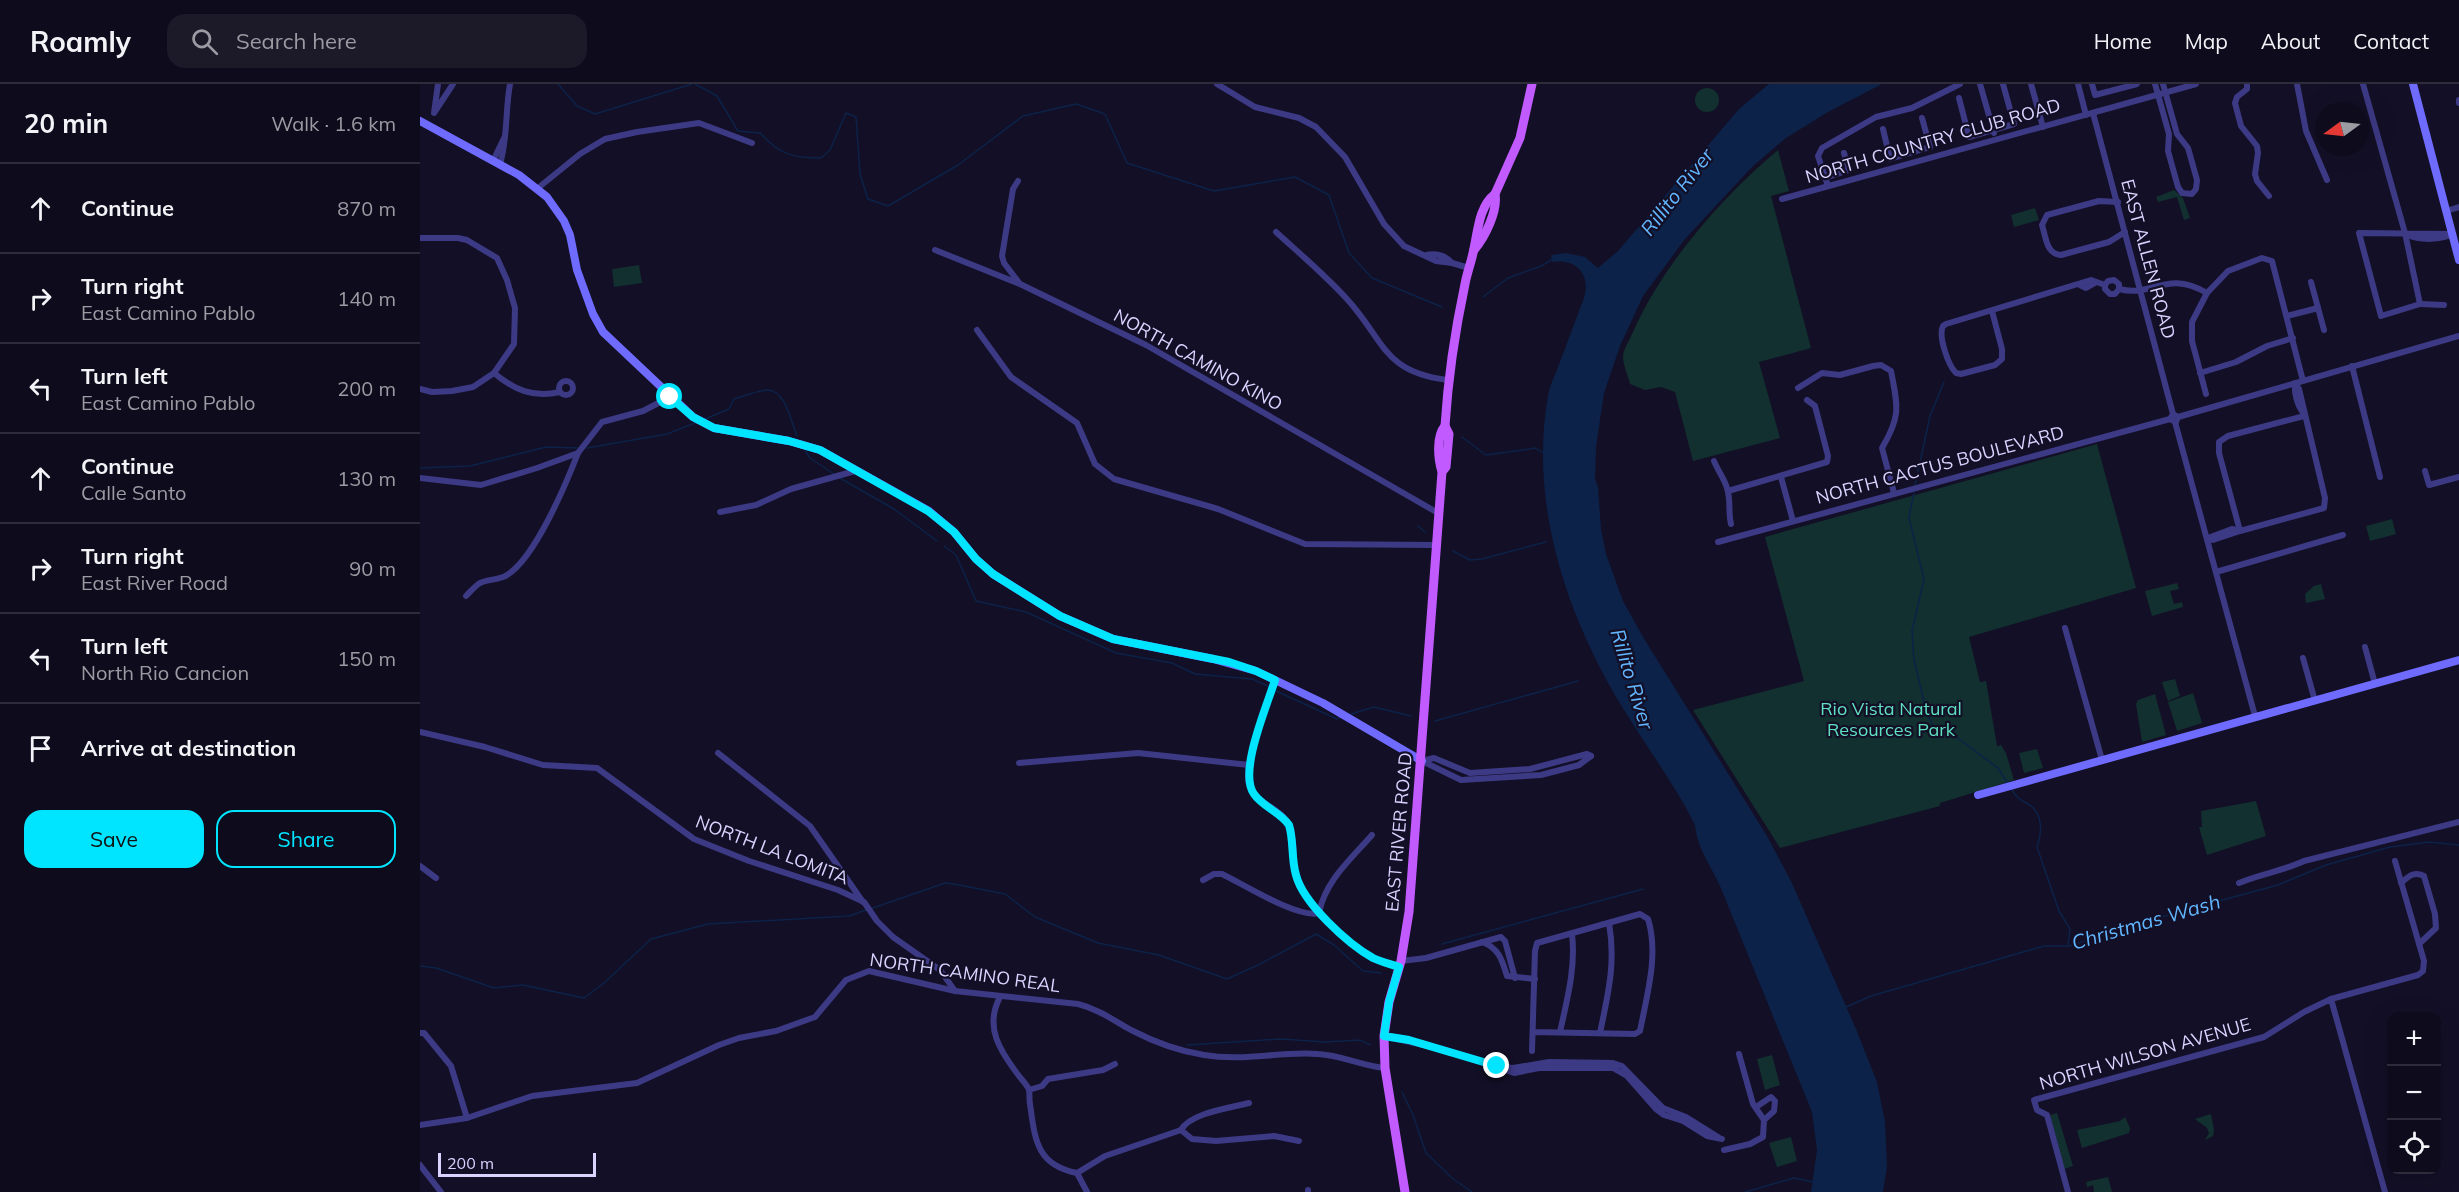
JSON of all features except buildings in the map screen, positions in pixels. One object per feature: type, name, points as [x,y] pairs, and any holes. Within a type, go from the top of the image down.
[{"type":"main road","name":"EAST RIVER ROAD","points":[[1405,1192],[1385,1068],[1384,1036],[1389,1002],[1400,964],[1410,912],[1438,513],[1449,434],[1445,426],[1448,380],[1474,250],[1483,241],[1496,201],[1495,194],[1520,138],[1532,84]]},
{"type":"street","points":[[434,113],[438,84]]},
{"type":"street","points":[[453,84],[424,124],[496,162],[547,196],[564,221],[581,281],[593,314],[603,332],[693,417],[714,428],[804,444],[855,471],[928,511],[954,532],[976,559],[993,574],[1060,616],[1113,639],[1229,662],[1256,671],[1323,703],[1422,761],[1461,780],[1541,775],[1579,765],[1591,756],[1587,754],[1530,769],[1470,774],[1434,758],[1422,761]]},
{"type":"street","points":[[496,162],[506,143],[510,84]]},
{"type":"street","points":[[1216,84],[1255,107],[1299,118],[1316,127],[1345,157],[1384,224],[1404,246],[1426,255],[1434,253],[1446,256],[1452,263],[1469,268]]},
{"type":"street","points":[[1828,186],[1818,156],[1822,148],[1876,117],[1912,108],[1960,84]]},
{"type":"street","points":[[1980,84],[1995,140]]},
{"type":"street","points":[[1959,98],[1969,137],[2014,124],[2003,84]]},
{"type":"street","points":[[2031,84],[2043,126]]},
{"type":"street","name":"EAST ALLEN ROAD","points":[[2079,84],[2118,202],[2174,418],[2256,716]]},
{"type":"street","points":[[2092,84],[2094,95],[2137,84]]},
{"type":"street","points":[[2156,84],[2162,94],[2177,134],[2188,148],[2197,180],[2196,189],[2192,194],[2182,193],[2178,187],[2168,152],[2169,134],[2162,94],[2163,84]]},
{"type":"street","name":"NORTH COUNTRY CLUB ROAD","points":[[1782,199],[2196,84]]},
{"type":"street","points":[[2247,84],[2247,89],[2237,96],[2235,103],[2241,126],[2257,146],[2255,174],[2257,181],[2270,196]]},
{"type":"street","points":[[2297,84],[2307,131],[2327,180]]},
{"type":"street","points":[[2363,84],[2405,233],[2420,304]]},
{"type":"street","points":[[2413,84],[2459,260]]},
{"type":"street","points":[[1883,129],[1890,159],[1909,154],[1930,147],[1922,118]]},
{"type":"street","points":[[538,188],[580,154],[605,140],[638,132],[699,123],[752,143]]},
{"type":"street","points":[[1825,178],[1849,170],[1844,153]]},
{"type":"street","points":[[1909,154],[1911,163]]},
{"type":"street","points":[[1018,181],[1012,189],[1002,256],[1020,284]]},
{"type":"street","points":[[2118,202],[2099,201],[2047,215],[2043,225],[2050,251],[2055,255],[2109,242],[2125,232]]},
{"type":"street","points":[[2446,211],[2459,207]]},
{"type":"street","points":[[1275,232],[1347,298],[1389,356],[1406,369],[1424,377],[1448,380]]},
{"type":"street","points":[[2445,305],[2420,304],[2381,316],[2359,233],[2405,233],[2420,238],[2441,238],[2452,234]]},
{"type":"street","points":[[420,238],[467,240],[497,258],[507,280],[515,308],[514,344],[494,373],[473,387],[432,392],[420,389]]},
{"type":"street","name":"NORTH CAMINO KINO","points":[[935,250],[1020,284],[1146,345],[1438,513]]},
{"type":"street","points":[[2206,394],[2190,333],[2192,322],[2208,293],[2228,271],[2262,258],[2272,261],[2304,381]]},
{"type":"street","points":[[1992,311],[2002,348],[2002,359],[1995,365],[1961,374],[1956,373],[1950,366],[1941,330],[1946,324],[2091,280],[2105,285]]},
{"type":"street","points":[[2114,280],[2118,283],[2119,289],[2117,293],[2110,294],[2106,291],[2105,285],[2108,281],[2114,280]]},
{"type":"street","points":[[2119,289],[2129,291],[2180,282],[2208,293]]},
{"type":"street","points":[[2311,282],[2324,330]]},
{"type":"street","points":[[2288,316],[2318,308]]},
{"type":"street","points":[[977,330],[1011,377],[1077,423],[1095,464],[1114,479],[1218,509],[1305,544],[1436,545]]},
{"type":"street","name":"NORTH CACTUS BOULEVARD","points":[[1718,542],[2174,418],[2459,336]]},
{"type":"street","points":[[2200,373],[2236,362],[2267,346],[2293,338]]},
{"type":"street","points":[[1797,388],[1822,373],[1840,375],[1881,365],[1891,371],[1898,408],[1896,421],[1882,448],[1894,493]]},
{"type":"street","points":[[2352,366],[2380,477]]},
{"type":"street","points":[[494,373],[508,384],[528,394],[560,392]]},
{"type":"street","points":[[2208,538],[2213,540],[2324,508],[2325,498],[2301,398],[2295,383]]},
{"type":"street","points":[[466,596],[478,584],[507,575],[524,557],[549,517],[578,453],[602,422],[643,411],[670,397]]},
{"type":"street","points":[[1728,491],[1826,463],[1828,456],[1815,406],[1807,400]]},
{"type":"street","points":[[2240,531],[2219,453],[2219,442],[2228,436],[2304,415]]},
{"type":"street","points":[[420,478],[481,485],[578,453]]},
{"type":"street","points":[[1714,461],[1717,470],[1724,477],[1728,491],[1731,524]]},
{"type":"street","points":[[720,512],[756,505],[791,489],[855,471]]},
{"type":"street","points":[[2425,471],[2429,485],[2459,477]]},
{"type":"street","points":[[1781,477],[1793,521]]},
{"type":"street","points":[[2216,572],[2343,535]]},
{"type":"street","points":[[2065,627],[2102,760]]},
{"type":"street","points":[[2365,647],[2375,684]]},
{"type":"street","points":[[2303,658],[2314,701]]},
{"type":"street","points":[[1978,795],[2459,660]]},
{"type":"street","points":[[1275,680],[1249,765],[1249,784],[1253,793],[1284,818],[1289,825],[1296,877],[1302,890],[1319,913],[1376,960],[1400,964],[1501,937],[1505,940],[1515,978]]},
{"type":"street","name":"NORTH LA LOMITA","points":[[420,732],[485,747],[543,765],[597,768],[694,839],[749,861],[838,890],[864,902],[877,921],[893,937],[940,970],[955,991]]},
{"type":"street","points":[[717,753],[810,826],[864,902]]},
{"type":"street","points":[[1019,763],[1138,753],[1249,765]]},
{"type":"street","points":[[2239,883],[2258,875],[2287,870],[2304,861],[2459,822]]},
{"type":"street","points":[[1319,913],[1322,897],[1331,881],[1372,835]]},
{"type":"street","points":[[2395,861],[2419,944],[2436,928],[2435,914],[2424,876],[2418,873],[2410,875],[2402,883]]},
{"type":"street","points":[[420,866],[436,878]]},
{"type":"street","points":[[1203,880],[1215,874],[1222,874],[1284,905],[1312,915],[1319,913]]},
{"type":"street","points":[[1532,1051],[1537,943],[1640,915],[1648,919],[1652,932],[1651,975],[1640,1031],[1635,1034],[1533,1032]]},
{"type":"street","points":[[1600,1033],[1613,972],[1613,945],[1609,923]]},
{"type":"street","points":[[1560,1032],[1571,982],[1574,948],[1572,934]]},
{"type":"street","points":[[1481,942],[1499,952],[1508,976],[1535,979]]},
{"type":"street","name":"NORTH WILSON AVENUE","points":[[2068,1192],[2047,1115],[2037,1110],[2034,1100],[2264,1036],[2331,999],[2418,975],[2423,971],[2424,961],[2419,944]]},
{"type":"street","name":"NORTH CAMINO REAL","points":[[420,1125],[467,1118],[532,1096],[637,1083],[719,1045],[739,1038],[776,1032],[815,1017],[846,980],[869,971],[955,991],[1078,1004],[1091,1008],[1163,1045],[1204,1055],[1235,1059],[1318,1054],[1338,1056],[1368,1066],[1385,1068]]},
{"type":"street","points":[[1000,997],[994,1007],[992,1019],[997,1043],[1029,1090],[1039,1148],[1044,1157],[1065,1171],[1077,1173],[1105,1156],[1180,1130],[1184,1123],[1196,1117],[1249,1103]]},
{"type":"street","points":[[2331,999],[2385,1192]]},
{"type":"street","points":[[420,1033],[424,1033],[452,1066],[467,1118]]},
{"type":"street","points":[[1384,1036],[1409,1040],[1514,1073],[1539,1068],[1613,1068],[1627,1076],[1656,1109],[1683,1121],[1707,1137],[1722,1139],[1686,1117],[1663,1108],[1622,1066],[1549,1062],[1513,1068],[1497,1066]]},
{"type":"street","points":[[1724,1150],[1750,1144],[1763,1137],[1764,1120],[1756,1107],[1739,1054]]},
{"type":"street","points":[[1029,1090],[1042,1086],[1048,1079],[1103,1070],[1115,1064]]},
{"type":"street","points":[[1756,1107],[1771,1097],[1775,1101],[1774,1111],[1764,1120]]},
{"type":"street","points":[[1180,1130],[1192,1139],[1216,1141],[1274,1136],[1299,1141]]},
{"type":"street","points":[[420,1165],[441,1192]]},
{"type":"street","points":[[1077,1173],[1088,1192]]},
{"type":"green space","points":[[1707,88],[1716,91],[1719,100],[1716,109],[1707,112],[1698,109],[1695,100],[1698,91]]},
{"type":"green space","points":[[1778,150],[1789,191],[1771,196],[1811,348],[1759,362],[1780,438],[1693,461],[1675,392],[1661,387],[1645,390],[1630,384],[1624,363],[1624,351],[1660,281],[1677,257],[1715,210]]},
{"type":"green space","points":[[2174,190],[2183,198],[2190,218],[2184,220],[2177,197],[2158,202],[2156,197]]},
{"type":"green space","points":[[2035,208],[2039,220],[2014,227],[2011,215]]},
{"type":"green space","points":[[639,265],[642,283],[614,287],[612,269]]},
{"type":"green space","name":"Rio Vista Natural Resources Park","points":[[2097,444],[2136,588],[1969,637],[1980,682],[1986,681],[1997,746],[2001,745],[2006,753],[2014,780],[1940,803],[1940,806],[1780,848],[1693,710],[1804,681],[1765,537]]},
{"type":"green space","points":[[2392,519],[2396,534],[2370,541],[2366,526]]},
{"type":"green space","points":[[2177,583],[2179,589],[2170,591],[2174,604],[2182,602],[2183,607],[2152,616],[2145,591]]},
{"type":"green space","points":[[2321,584],[2325,599],[2306,603],[2305,594],[2314,586]]},
{"type":"green space","points":[[2175,679],[2180,696],[2168,701],[2162,682]]},
{"type":"green space","points":[[2193,693],[2202,723],[2177,731],[2168,702]]},
{"type":"green space","points":[[2155,694],[2166,735],[2142,742],[2136,704],[2138,700]]},
{"type":"green space","points":[[2037,749],[2043,768],[2024,773],[2019,753]]},
{"type":"green space","points":[[2256,801],[2266,836],[2207,855],[2199,827],[2202,827],[2201,811]]},
{"type":"green space","points":[[1772,1055],[1780,1085],[1765,1090],[1757,1059]]},
{"type":"green space","points":[[2057,1113],[2073,1166],[2064,1169],[2050,1115]]},
{"type":"green space","points":[[2211,1114],[2213,1136],[2205,1140],[2209,1133],[2207,1128],[2195,1119]]},
{"type":"green space","points":[[2125,1117],[2130,1128],[2129,1133],[2082,1148],[2077,1130],[2120,1121]]},
{"type":"green space","points":[[1791,1137],[1797,1161],[1777,1167],[1769,1143]]},
{"type":"green space","points":[[2108,1177],[2112,1192],[2094,1192],[2093,1185],[2087,1187],[2086,1182]]},
{"type":"water","name":"Rillito River","points":[[1769,84],[1882,84],[1828,112],[1786,138],[1752,167],[1685,239],[1643,296],[1620,346],[1604,393],[1596,447],[1595,479],[1598,487],[1601,529],[1606,554],[1623,601],[1767,836],[1791,881],[1856,1029],[1877,1082],[1885,1122],[1887,1166],[1883,1192],[1811,1192],[1817,1150],[1812,1112],[1720,886],[1701,849],[1695,825],[1669,779],[1621,705],[1584,633],[1569,595],[1548,517],[1543,436],[1549,392],[1586,290],[1584,275],[1580,270],[1569,263],[1552,262],[1551,255],[1566,253],[1585,257],[1598,268],[1618,251],[1739,109]]},
{"type":"waterway","points":[[558,84],[577,106],[595,114],[692,84]]},
{"type":"waterway","points":[[695,84],[717,96],[738,131],[760,133],[773,146],[794,156],[821,158],[830,150],[846,113],[856,117],[860,174],[868,199],[888,206],[958,165],[1023,116],[1076,104],[1105,114],[1127,163],[1214,191],[1295,177],[1329,195],[1349,253],[1372,278],[1442,307]]},
{"type":"waterway","points":[[1483,297],[1508,278],[1553,259]]},
{"type":"waterway","points":[[1915,485],[1930,416],[1944,382]]},
{"type":"waterway","points":[[705,419],[729,409],[734,399],[754,392],[773,391],[783,401],[797,436]]},
{"type":"waterway","points":[[587,448],[667,434],[695,423]]},
{"type":"waterway","points":[[1462,437],[1486,455],[1536,448],[1546,455]]},
{"type":"waterway","points":[[420,468],[470,466],[546,447],[579,448]]},
{"type":"waterway","points":[[805,450],[810,458],[834,474]]},
{"type":"waterway","points":[[840,478],[894,509],[937,541]]},
{"type":"waterway","points":[[1914,492],[1909,518],[1924,579],[1912,631],[1914,660],[1927,714],[1942,734],[1955,736],[1998,768],[2008,784]]},
{"type":"waterway","points":[[1418,526],[1425,532]]},
{"type":"waterway","points":[[1453,551],[1470,560],[1482,559],[1546,542]]},
{"type":"waterway","points":[[944,546],[956,555],[976,601],[1026,612],[1116,653],[1172,663],[1195,674],[1252,679],[1270,687]]},
{"type":"waterway","points":[[1435,721],[1578,681]]},
{"type":"waterway","points":[[1274,690],[1337,719],[1341,717]]},
{"type":"waterway","points":[[1351,714],[1374,707],[1411,716]]},
{"type":"waterway","points":[[2012,790],[2018,798],[2031,806],[2038,814],[2040,836],[2037,847],[2059,911],[2070,929],[2068,945]]},
{"type":"waterway","name":"Christmas Wash","points":[[1846,1007],[1871,996],[2044,946],[2069,946],[2178,912],[2278,885],[2326,865],[2390,847],[2429,842],[2459,845]]},
{"type":"waterway","points":[[870,909],[945,883],[954,884],[1005,894],[1035,917],[1098,943],[1159,955],[1227,979],[1316,934],[1334,945],[1363,971],[1381,973]]},
{"type":"waterway","points":[[1442,944],[1643,889]]},
{"type":"waterway","points":[[420,966],[436,968],[494,988],[523,985],[584,998],[604,983],[651,939],[708,924],[849,916],[866,910]]},
{"type":"waterway","points":[[1187,1045],[1281,1039],[1325,1042],[1360,1040],[1370,1045]]},
{"type":"waterway","points":[[1402,1092],[1413,1115],[1426,1153],[1452,1178],[1472,1192]]},
{"type":"waterway","points":[[1745,1192],[1794,1178],[1813,1182]]},
{"type":"route","points":[[670,397],[693,417],[714,428],[804,444],[820,450],[928,511],[954,532],[976,559],[993,574],[1060,616],[1113,639],[1229,662],[1275,680],[1249,765],[1249,784],[1260,801],[1284,818],[1289,825],[1296,877],[1302,890],[1319,913],[1365,953],[1376,960],[1399,967],[1389,1002],[1384,1036],[1409,1040],[1497,1066]]}]
